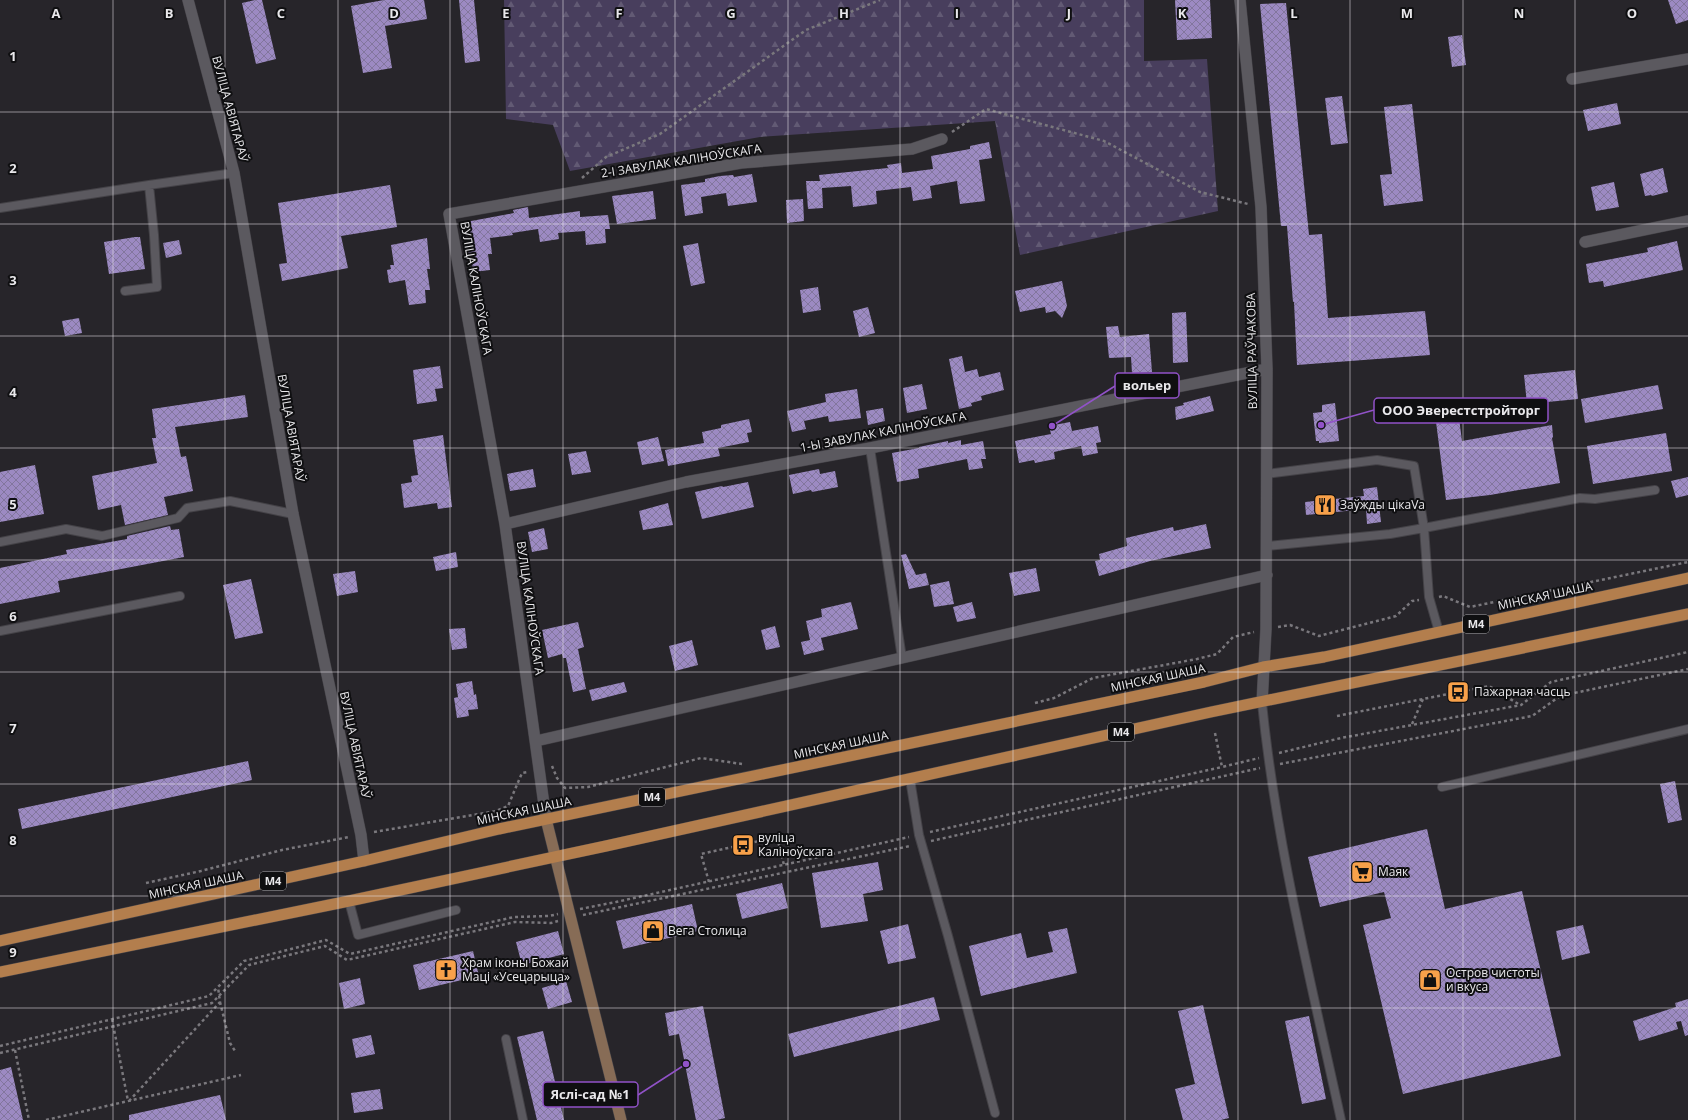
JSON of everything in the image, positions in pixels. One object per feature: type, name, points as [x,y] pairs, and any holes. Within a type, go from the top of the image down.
[{"type":"main road","name":"МІНСКАЯ ШАША","points":[[0,941],[364,861],[546,819],[1181,687],[1263,667],[1324,657],[1688,578]]},
{"type":"main road","name":"М4","points":[[0,972],[349,901],[555,857],[1210,712],[1262,703],[1688,614]]},
{"type":"main road","name":"ВУЛІЦА КАЛІНОЎСКАГА","points":[[546,819],[621,1120]]},
{"type":"street","name":"ВУЛІЦА АВІЯТАРАЎ","points":[[188,0],[234,174],[293,514],[361,835],[364,861]]},
{"type":"street","name":"ВУЛІЦА РАЎЧАКОВА","points":[[1240,0],[1261,207],[1267,369],[1267,576],[1262,703]]},
{"type":"street","points":[[1572,79],[1688,59]]},
{"type":"street","name":"2-І ЗАВУЛАК КАЛІНОЎСКАГА","points":[[449,214],[741,163],[912,149],[942,139]]},
{"type":"street","name":"ВУЛІЦА КАЛІНОЎСКАГА","points":[[449,214],[505,524],[546,819]]},
{"type":"street","points":[[1585,242],[1688,221]]},
{"type":"street","name":"1-Ы ЗАВУЛАК КАЛІНОЎСКАГА","points":[[505,524],[686,482],[870,448],[1267,369]]},
{"type":"street","points":[[536,741],[1267,576]]},
{"type":"lane","points":[[0,208],[149,185],[234,174]]},
{"type":"lane","points":[[125,291],[157,287],[149,185]]},
{"type":"lane","points":[[870,448],[902,658]]},
{"type":"lane","points":[[1266,474],[1377,460],[1414,466],[1424,528],[1429,597],[1439,632]]},
{"type":"lane","points":[[1267,546],[1390,534],[1580,498],[1595,499],[1655,490]]},
{"type":"lane","points":[[0,542],[66,529],[102,536],[178,518],[187,508],[230,501],[293,514]]},
{"type":"lane","points":[[0,630],[180,596]]},
{"type":"lane","points":[[1262,703],[1267,756],[1287,867],[1341,1120]]},
{"type":"lane","points":[[1442,787],[1688,729]]},
{"type":"lane","points":[[910,779],[919,835],[995,1113]]},
{"type":"lane","points":[[349,901],[358,935],[456,910]]},
{"type":"lane","points":[[506,1039],[523,1120]]},
{"type":"path","points":[[579,180],[606,157],[660,134],[806,30],[880,0]]},
{"type":"path","points":[[942,139],[986,109],[1104,141],[1200,192],[1261,207]]},
{"type":"path","points":[[1031,703],[1054,698],[1093,678],[1217,654],[1233,637],[1266,628],[1290,625],[1319,636],[1396,616],[1412,601],[1429,597],[1443,596],[1470,607],[1688,562]]},
{"type":"path","points":[[0,1053],[212,1003],[249,966],[325,946],[347,960],[515,922],[551,923],[569,914],[616,902],[1222,767],[1341,738],[1521,705],[1551,682],[1688,652]]},
{"type":"path","points":[[0,1046],[209,996],[244,961],[326,940],[350,954],[514,917],[569,914],[922,843],[1270,766],[1532,716],[1560,696],[1688,669]]},
{"type":"path","points":[[1337,716],[1490,686],[1521,705]]},
{"type":"path","points":[[1412,725],[1423,699]]},
{"type":"path","points":[[1215,733],[1222,767]]},
{"type":"path","points":[[588,787],[702,758],[742,764],[749,763]]},
{"type":"path","points":[[146,883],[201,871],[282,850],[496,810]]},
{"type":"path","points":[[709,882],[701,854],[777,837],[784,865]]},
{"type":"path","points":[[218,987],[230,1043],[235,1051]]},
{"type":"path","points":[[128,1101],[220,1002]]},
{"type":"path","points":[[112,1019],[128,1101]]},
{"type":"path","points":[[15,1050],[29,1120]]},
{"type":"path","points":[[46,1120],[241,1075]]},
{"type":"green space","points":[[504,0],[1144,0],[1144,61],[1207,59],[1218,211],[1020,255],[995,121],[760,137],[570,171],[553,125],[506,119]]},
{"type":"building","points":[[262,0],[276,59],[256,64],[242,3]]},
{"type":"building","points":[[384,0],[424,0],[427,19],[385,26],[392,68],[363,73],[351,6]]},
{"type":"building","points":[[459,0],[474,0],[480,61],[465,63]]},
{"type":"building","points":[[1175,0],[1210,0],[1212,38],[1177,40]]},
{"type":"building","points":[[1668,0],[1688,0],[1688,20],[1676,24]]},
{"type":"building","points":[[1286,3],[1309,235],[1322,234],[1328,318],[1425,311],[1430,355],[1297,365],[1294,302],[1287,226],[1281,226],[1260,4]]},
{"type":"building","points":[[1462,35],[1466,65],[1452,67],[1448,37]]},
{"type":"building","points":[[1342,96],[1348,143],[1331,145],[1325,98]]},
{"type":"building","points":[[1617,103],[1621,124],[1588,131],[1583,110]]},
{"type":"building","points":[[1412,104],[1423,201],[1384,206],[1380,175],[1392,174],[1384,107]]},
{"type":"building","points":[[989,142],[992,158],[979,160],[985,201],[960,204],[957,181],[930,186],[932,198],[913,201],[911,187],[876,191],[877,204],[853,207],[851,186],[822,188],[823,208],[808,209],[806,181],[820,181],[819,175],[888,168],[887,165],[901,163],[902,173],[933,169],[931,156],[970,149],[970,146]]},
{"type":"building","points":[[1663,168],[1668,192],[1645,196],[1640,174]]},
{"type":"building","points":[[752,174],[757,202],[728,206],[726,193],[701,197],[703,213],[685,216],[681,185],[705,182],[705,179],[720,176],[733,175],[734,177]]},
{"type":"building","points":[[1614,182],[1619,207],[1596,211],[1591,187]]},
{"type":"building","points":[[390,185],[397,227],[341,236],[348,268],[282,281],[279,264],[287,263],[278,203]]},
{"type":"building","points":[[653,191],[656,219],[617,224],[612,196]]},
{"type":"building","points":[[803,199],[804,221],[787,223],[786,200]]},
{"type":"building","points":[[528,207],[529,218],[580,211],[580,217],[608,215],[610,229],[605,229],[606,243],[586,245],[585,231],[558,233],[559,239],[540,242],[538,229],[512,233],[513,235],[490,238],[492,254],[488,254],[490,270],[473,272],[472,260],[469,261],[466,222],[514,213],[513,210]]},
{"type":"building","points":[[140,237],[145,269],[109,274],[104,242]]},
{"type":"building","points":[[427,238],[430,269],[427,269],[430,290],[425,290],[426,303],[409,305],[405,280],[389,283],[387,270],[391,269],[390,265],[394,265],[391,245]]},
{"type":"building","points":[[179,240],[182,254],[166,258],[163,243]]},
{"type":"building","points":[[1677,241],[1683,270],[1604,287],[1603,281],[1589,283],[1586,264],[1648,252],[1647,248]]},
{"type":"building","points":[[698,243],[705,283],[691,286],[683,246]]},
{"type":"building","points":[[1062,281],[1067,306],[1062,318],[1055,311],[1046,313],[1045,307],[1020,312],[1015,291]]},
{"type":"building","points":[[818,287],[821,310],[803,313],[800,290]]},
{"type":"building","points":[[868,307],[875,333],[859,337],[853,311]]},
{"type":"building","points":[[1186,312],[1188,362],[1173,363],[1172,313]]},
{"type":"building","points":[[79,318],[82,333],[65,336],[62,321]]},
{"type":"building","points":[[1118,326],[1120,337],[1149,334],[1152,372],[1132,373],[1131,357],[1109,358],[1106,327]]},
{"type":"building","points":[[962,356],[965,372],[977,369],[979,377],[1000,372],[1004,390],[981,396],[982,400],[971,403],[972,406],[959,409],[949,359]]},
{"type":"building","points":[[440,366],[443,388],[435,389],[437,401],[417,404],[413,370]]},
{"type":"building","points":[[1575,370],[1578,399],[1527,404],[1524,375]]},
{"type":"building","points":[[922,384],[927,409],[907,413],[903,388]]},
{"type":"building","points":[[1658,385],[1663,409],[1585,423],[1581,399]]},
{"type":"building","points":[[857,389],[861,418],[829,422],[828,416],[804,421],[806,429],[792,432],[787,411],[826,402],[825,394]]},
{"type":"building","points":[[245,395],[248,417],[175,427],[181,457],[186,456],[193,491],[164,497],[168,515],[125,525],[121,505],[98,510],[92,476],[157,463],[152,438],[156,438],[152,409]]},
{"type":"building","points":[[1210,396],[1214,411],[1176,420],[1175,407],[1184,405],[1183,403]]},
{"type":"building","points":[[1335,403],[1339,441],[1319,443],[1319,441],[1316,441],[1313,413],[1322,412],[1322,405]]},
{"type":"building","points":[[1457,403],[1462,441],[1552,425],[1552,438],[1560,483],[1490,495],[1446,500],[1434,406]]},
{"type":"building","points":[[883,408],[885,421],[868,425],[866,411]]},
{"type":"building","points":[[749,419],[752,432],[747,433],[749,442],[718,448],[720,456],[668,466],[665,450],[704,443],[702,432],[721,428],[721,425]]},
{"type":"building","points":[[1070,422],[1072,431],[1098,426],[1101,442],[1096,443],[1098,453],[1083,456],[1081,446],[1054,452],[1055,459],[1035,463],[1034,460],[1019,463],[1015,441],[1051,434],[1049,426]]},
{"type":"building","points":[[1666,433],[1672,471],[1593,484],[1587,446]]},
{"type":"building","points":[[443,435],[452,507],[438,509],[437,503],[404,508],[401,484],[412,482],[411,476],[418,475],[413,440]]},
{"type":"building","points":[[658,437],[664,461],[642,465],[637,442]]},
{"type":"building","points":[[961,440],[961,445],[983,441],[986,459],[981,459],[983,468],[969,470],[967,459],[918,469],[919,478],[897,482],[892,453],[948,441],[948,443]]},
{"type":"building","points":[[586,451],[591,472],[572,475],[568,454]]},
{"type":"building","points":[[35,465],[44,514],[0,522],[0,472]]},
{"type":"building","points":[[533,469],[536,487],[510,491],[507,474]]},
{"type":"building","points":[[819,469],[820,474],[835,471],[838,487],[793,494],[789,475]]},
{"type":"building","points":[[1688,477],[1688,495],[1676,498],[1671,481]]},
{"type":"building","points":[[748,482],[754,507],[702,519],[695,492]]},
{"type":"building","points":[[1377,487],[1381,522],[1367,524],[1366,509],[1306,515],[1305,502],[1364,496],[1363,489]]},
{"type":"building","points":[[668,503],[673,525],[643,530],[639,511]]},
{"type":"building","points":[[1206,524],[1211,548],[1150,561],[1099,576],[1095,561],[1100,560],[1099,554],[1127,546],[1126,538],[1173,527],[1174,531]]},
{"type":"building","points":[[170,526],[171,530],[179,529],[184,557],[58,581],[60,592],[0,604],[0,568],[67,554],[66,550],[127,539],[127,536]]},
{"type":"building","points":[[544,528],[548,549],[532,552],[528,532]]},
{"type":"building","points":[[456,552],[458,567],[436,571],[433,557]]},
{"type":"building","points":[[906,554],[916,575],[926,573],[929,585],[909,589],[901,555]]},
{"type":"building","points":[[1036,568],[1040,591],[1014,596],[1009,573]]},
{"type":"building","points":[[355,571],[358,592],[337,596],[333,574]]},
{"type":"building","points":[[251,579],[263,633],[235,639],[223,585]]},
{"type":"building","points":[[949,581],[954,604],[934,607],[930,585]]},
{"type":"building","points":[[851,602],[858,629],[821,638],[824,650],[804,655],[801,642],[810,640],[806,621],[822,617],[821,609]]},
{"type":"building","points":[[972,602],[976,618],[957,622],[953,607]]},
{"type":"building","points":[[578,622],[584,647],[578,649],[586,689],[573,692],[566,658],[563,658],[562,654],[548,658],[542,630]]},
{"type":"building","points":[[775,626],[780,647],[766,650],[761,630]]},
{"type":"building","points":[[465,628],[467,648],[452,650],[449,629]]},
{"type":"building","points":[[692,640],[698,665],[675,671],[669,646]]},
{"type":"building","points":[[472,681],[478,709],[468,710],[469,716],[457,718],[454,698],[458,697],[456,684]]},
{"type":"building","points":[[624,682],[627,692],[592,701],[589,690]]},
{"type":"building","points":[[248,761],[252,780],[22,829],[18,809]]},
{"type":"building","points":[[1675,781],[1682,820],[1668,823],[1660,784]]},
{"type":"building","points":[[1427,829],[1445,909],[1522,891],[1561,1056],[1403,1094],[1363,925],[1391,918],[1384,892],[1320,907],[1308,857]]},
{"type":"building","points":[[878,862],[883,890],[863,894],[868,921],[821,928],[812,873]]},
{"type":"building","points":[[782,883],[788,908],[742,919],[736,894]]},
{"type":"building","points":[[692,904],[698,931],[623,949],[616,921]]},
{"type":"building","points":[[908,924],[916,958],[888,964],[880,931]]},
{"type":"building","points":[[1583,925],[1590,953],[1562,960],[1556,931]]},
{"type":"building","points":[[1067,928],[1077,973],[981,996],[969,946],[1021,933],[1027,958],[1053,952],[1048,932]]},
{"type":"building","points":[[558,931],[564,954],[522,965],[516,942]]},
{"type":"building","name":"Храм іконы Божай Маці «Усецарыца»","points":[[473,951],[479,976],[419,990],[413,965]]},
{"type":"building","points":[[360,978],[365,1004],[344,1009],[339,983]]},
{"type":"building","points":[[566,981],[572,1002],[548,1009],[542,988]]},
{"type":"building","points":[[934,997],[940,1020],[794,1057],[788,1034]]},
{"type":"building","points":[[1688,999],[1688,1035],[1685,1036],[1681,1021],[1676,1022],[1678,1029],[1639,1041],[1633,1021],[1676,1007],[1675,1003]]},
{"type":"building","points":[[1203,1005],[1229,1118],[1221,1120],[1183,1120],[1175,1089],[1195,1084],[1178,1011]]},
{"type":"building","points":[[703,1006],[725,1118],[717,1120],[696,1120],[679,1034],[669,1036],[665,1013]]},
{"type":"building","points":[[1309,1016],[1326,1099],[1302,1104],[1285,1021]]},
{"type":"building","points":[[543,1031],[564,1120],[537,1120],[517,1037]]},
{"type":"building","points":[[371,1035],[375,1054],[356,1058],[352,1039]]},
{"type":"building","points":[[11,1067],[23,1120],[0,1120],[0,1070]]},
{"type":"building","points":[[380,1089],[383,1109],[354,1113],[351,1093]]},
{"type":"building","points":[[220,1095],[226,1120],[129,1120],[129,1115]]},
{"type":"place","name":"ООО Эверестстройторг","points":[[1321,425]]},
{"type":"place","name":"вольер","points":[[1052,426]]},
{"type":"place","name":"Заўжды цікаVа","points":[[1325,505]]},
{"type":"place","name":"Пажарная часць","points":[[1458,692]]},
{"type":"place","name":"вуліца Каліноўскага","points":[[743,845]]},
{"type":"place","name":"Маяк","points":[[1362,872]]},
{"type":"place","name":"Вега Столица","points":[[653,931]]},
{"type":"place","name":"Храм іконы Божай Маці «Усецарыца»","points":[[446,970]]},
{"type":"place","name":"Остров чистоты и вкуса","points":[[1430,980]]},
{"type":"place","name":"Яслі-сад №1","points":[[686,1064]]}]
